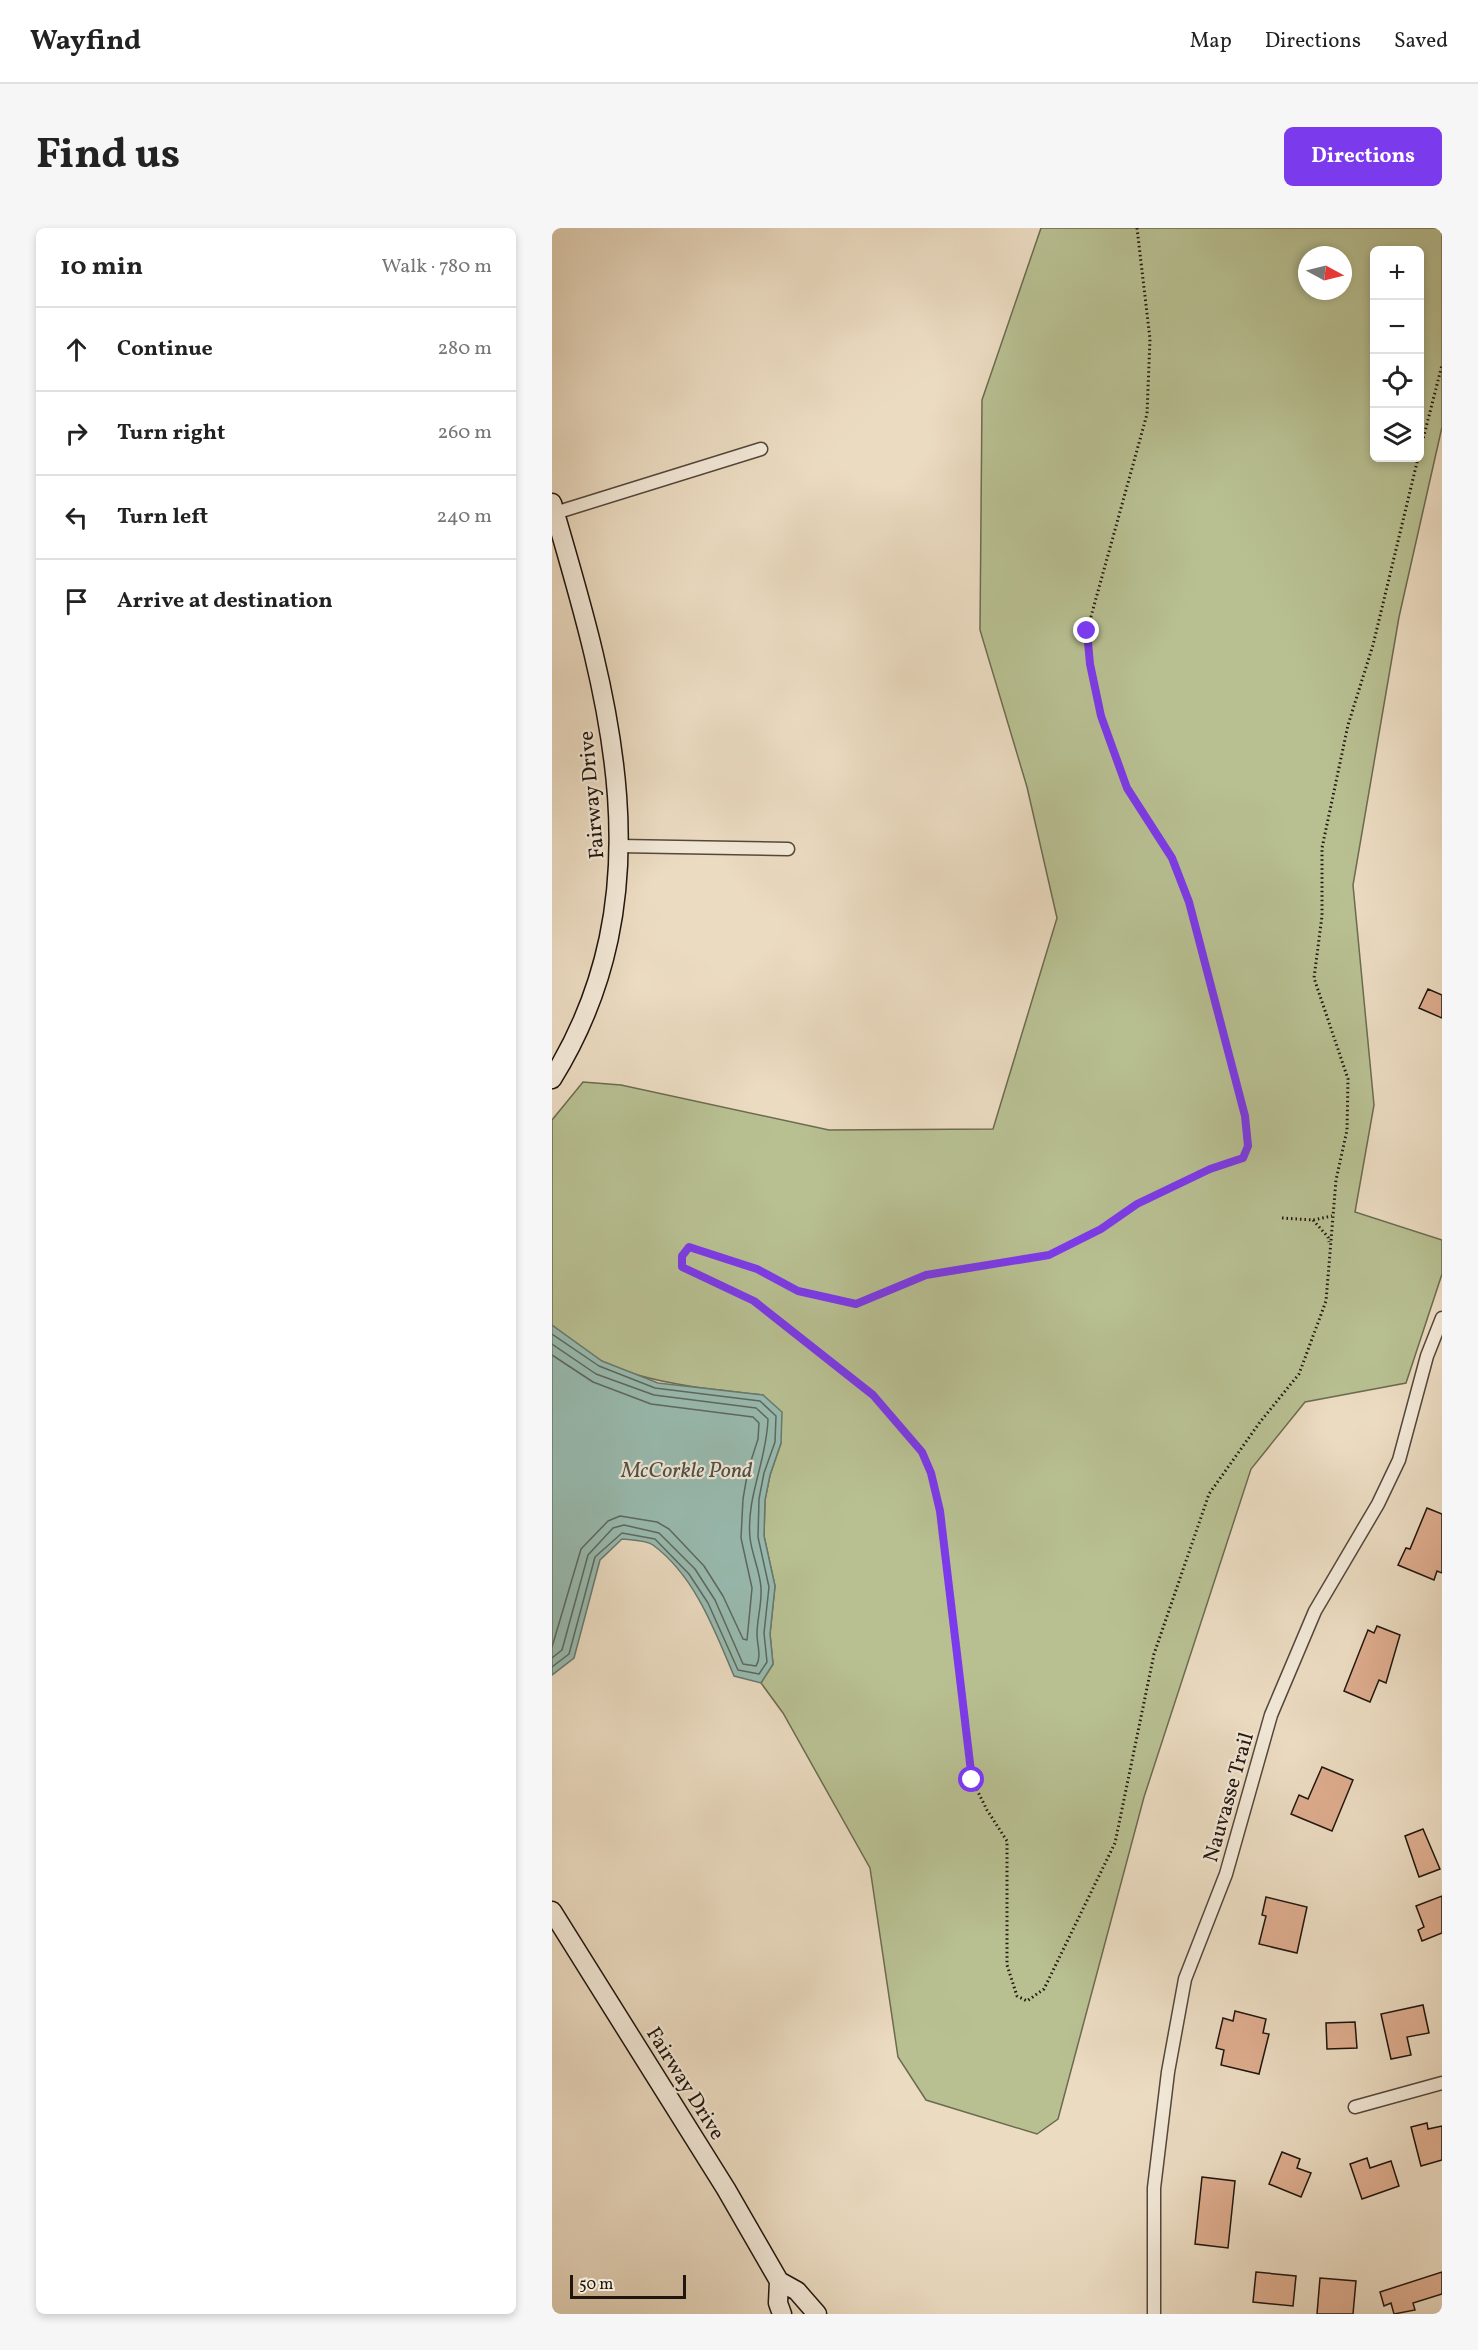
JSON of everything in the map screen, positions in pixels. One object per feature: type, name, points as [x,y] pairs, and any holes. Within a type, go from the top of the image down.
[{"type":"street","points":[[554,508],[761,449]]},
{"type":"street","name":"Fairway Drive","points":[[552,1078],[584,1017],[605,960],[616,902],[620,824],[613,746],[587,623],[554,508]]},
{"type":"street","points":[[619,846],[788,849]]},
{"type":"street","name":"Nauvasse Trail","points":[[1154,2314],[1154,2188],[1168,2072],[1185,1979],[1226,1874],[1271,1715],[1315,1611],[1378,1504],[1399,1460],[1427,1356],[1442,1318]]},
{"type":"street","name":"Fairway Drive","points":[[552,1911],[726,2189],[779,2281],[797,2291],[817,2314]]},
{"type":"street","points":[[1355,2107],[1442,2083]]},
{"type":"street","name":"Fairway Drive","points":[[779,2281],[778,2303],[782,2314]]},
{"type":"path","points":[[1137,228],[1150,339],[1147,414],[1087,631],[1090,664],[1101,716],[1127,788],[1172,858],[1189,902],[1245,1116],[1248,1146],[1243,1158],[1210,1169],[1137,1204],[1101,1229],[1049,1255],[926,1275],[856,1304],[798,1291],[757,1269],[689,1247],[682,1256],[682,1267],[754,1301],[873,1395],[922,1452],[931,1473],[940,1511],[972,1780],[1007,1841],[1007,1965],[1017,1996],[1027,2001],[1044,1989],[1115,1843],[1154,1654],[1209,1494],[1260,1422],[1299,1374],[1326,1301],[1336,1180],[1347,1130],[1348,1079],[1314,978],[1322,915],[1322,848],[1348,724],[1373,645],[1417,462]]},
{"type":"path","points":[[1424,432],[1442,365]]},
{"type":"path","points":[[1282,1218],[1313,1220],[1332,1216]]},
{"type":"path","points":[[1313,1220],[1328,1237],[1330,1248]]},
{"type":"green space","points":[[1041,228],[1442,228],[1442,427],[1399,617],[1353,885],[1374,1105],[1355,1212],[1442,1240],[1442,1274],[1406,1383],[1305,1402],[1251,1469],[1144,1797],[1058,2119],[1037,2134],[926,2100],[898,2057],[870,1868],[783,1713],[761,1683],[773,1664],[770,1634],[775,1586],[764,1536],[765,1500],[770,1475],[781,1443],[763,1395],[678,1384],[623,1370],[597,1359],[573,1344],[552,1325],[552,1120],[583,1082],[621,1085],[829,1130],[993,1129],[1057,918],[1027,787],[980,630],[982,400]]},
{"type":"water","name":"McCorkle Pond","points":[[552,1325],[602,1361],[658,1383],[763,1395],[782,1412],[781,1443],[770,1475],[765,1500],[764,1536],[775,1586],[770,1634],[773,1664],[761,1683],[734,1676],[702,1605],[681,1572],[668,1558],[650,1543],[622,1539],[600,1560],[574,1658],[552,1675]]},
{"type":"building","points":[[1428,989],[1442,995],[1442,1018],[1419,1008]]},
{"type":"building","points":[[1427,1508],[1442,1514],[1442,1573],[1437,1571],[1434,1580],[1398,1565],[1406,1548],[1410,1549]]},
{"type":"building","points":[[1377,1626],[1400,1635],[1386,1683],[1379,1680],[1370,1702],[1344,1691],[1368,1630],[1374,1633]]},
{"type":"building","points":[[1322,1767],[1353,1780],[1332,1831],[1291,1814],[1299,1795],[1308,1799]]},
{"type":"building","points":[[1423,1829],[1440,1869],[1419,1877],[1405,1836]]},
{"type":"building","points":[[1442,1896],[1442,1933],[1422,1941],[1418,1930],[1424,1927],[1416,1906]]},
{"type":"building","points":[[1266,1897],[1307,1907],[1297,1953],[1259,1944],[1266,1916],[1262,1915]]},
{"type":"building","points":[[1423,2005],[1429,2033],[1407,2037],[1411,2055],[1391,2059],[1381,2014]]},
{"type":"building","points":[[1235,2011],[1266,2019],[1263,2033],[1269,2034],[1259,2074],[1221,2065],[1224,2050],[1216,2048],[1223,2018],[1233,2021]]},
{"type":"building","points":[[1355,2022],[1357,2048],[1327,2049],[1326,2023]]},
{"type":"building","points":[[1427,2123],[1428,2129],[1442,2126],[1442,2160],[1421,2166],[1411,2127]]},
{"type":"building","points":[[1282,2152],[1300,2159],[1297,2168],[1311,2173],[1301,2197],[1269,2184]]},
{"type":"building","points":[[1367,2158],[1370,2168],[1391,2161],[1399,2186],[1362,2199],[1350,2164]]},
{"type":"building","points":[[1202,2177],[1235,2181],[1228,2248],[1195,2244]]},
{"type":"building","points":[[1256,2272],[1296,2276],[1293,2306],[1253,2302]]},
{"type":"building","points":[[1442,2272],[1442,2294],[1413,2303],[1415,2310],[1394,2314],[1391,2303],[1384,2306],[1380,2292]]},
{"type":"building","points":[[1320,2278],[1356,2281],[1353,2314],[1317,2314]]},
{"type":"route","points":[[972,1780],[940,1511],[931,1473],[922,1452],[873,1395],[754,1301],[682,1267],[682,1256],[689,1247],[757,1269],[798,1291],[828,1300],[856,1304],[886,1294],[926,1275],[1049,1255],[1101,1229],[1137,1204],[1210,1169],[1243,1158],[1248,1146],[1245,1116],[1189,902],[1172,858],[1155,835],[1127,788],[1101,716],[1090,664],[1087,631]]}]
